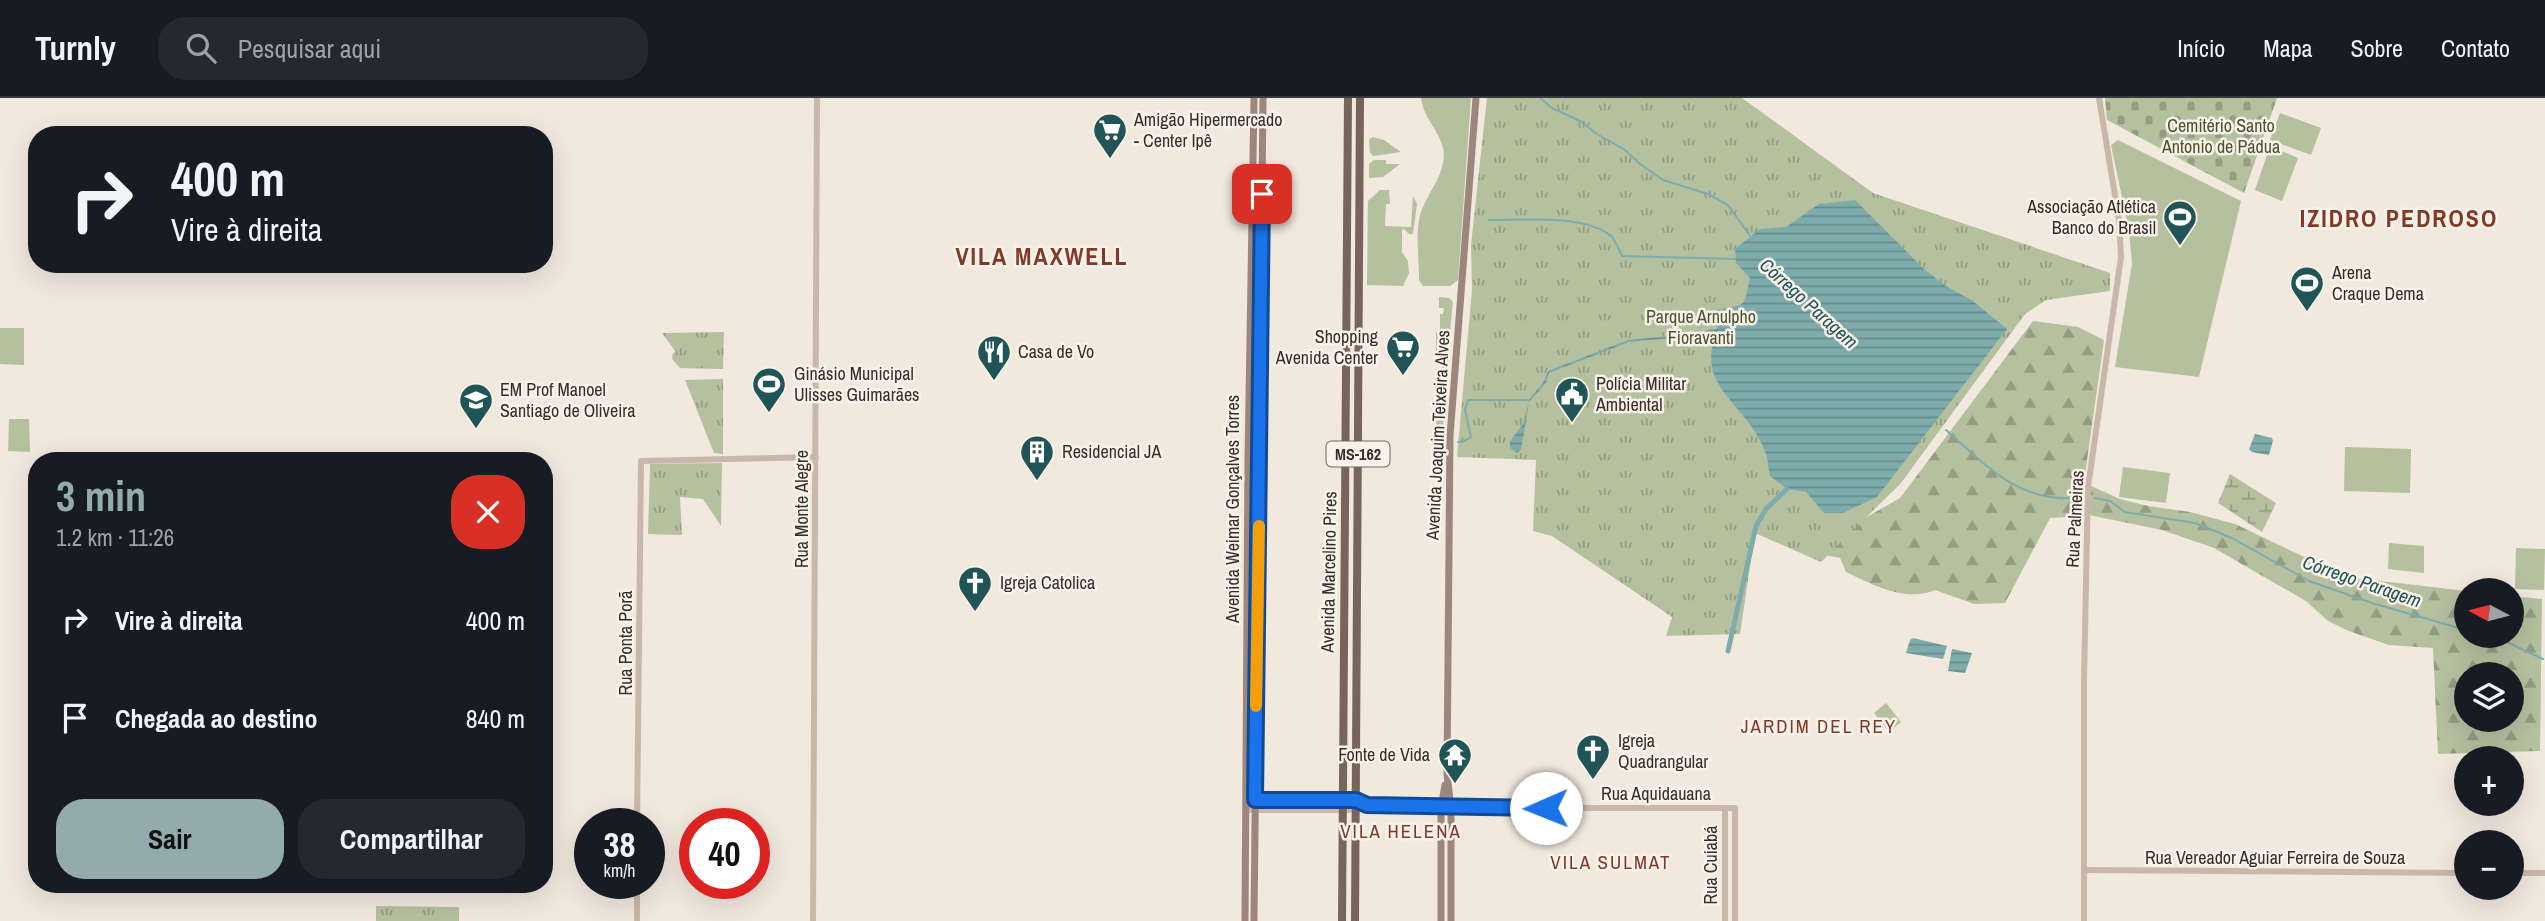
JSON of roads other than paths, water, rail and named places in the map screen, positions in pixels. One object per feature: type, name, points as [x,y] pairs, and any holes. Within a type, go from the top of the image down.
[{"type":"main road","name":"Avenida Weimar Gonçalves Torres","points":[[1254,98],[1246,800],[1251,811],[1254,921]]},
{"type":"main road","name":"Avenida Weimar Gonçalves Torres","points":[[1245,921],[1251,811],[1255,800],[1263,98]]},
{"type":"main road","name":"Avenida Marcelino Pires","points":[[1342,921],[1348,98]]},
{"type":"main road","name":"Avenida Marcelino Pires","points":[[1355,921],[1360,98]]},
{"type":"main road","name":"Avenida Joaquim Teixeira Alves","points":[[1451,921],[1451,808],[1447,774],[1450,436],[1476,98]]},
{"type":"main road","points":[[1348,202],[1360,202]]},
{"type":"main road","points":[[1345,546],[1357,546]]},
{"type":"main road","points":[[1345,628],[1357,629]]},
{"type":"main road","name":"Avenida Joaquim Teixeira Alves","points":[[1441,921],[1441,808],[1447,774]]},
{"type":"street","name":"Rua Monte Alegre","points":[[813,921],[817,98]]},
{"type":"street","name":"Rua Palmeiras","points":[[2084,921],[2088,487],[2122,257],[2119,220],[2099,98]]},
{"type":"street","name":"Rua Ponta Porã","points":[[637,808],[641,461],[816,457]]},
{"type":"street","name":"Rua Aquidauana","points":[[1246,800],[1343,800],[1356,805],[1441,808],[1735,808]]},
{"type":"street","points":[[1299,800],[1299,810]]},
{"type":"street","name":"Rua Aquidauana","points":[[1251,811],[1343,810],[1356,805]]},
{"type":"street","name":"Rua Cuiabá","points":[[1725,808],[1725,921]]},
{"type":"street","name":"Rua Cuiabá","points":[[1735,808],[1735,921]]},
{"type":"street","name":"Rua Vereador Aguiar Ferreira de Souza","points":[[2084,870],[2454,873]]},
{"type":"street","points":[[2524,873],[2545,873]]},
{"type":"street","points":[[637,899],[637,921]]},
{"type":"water","points":[[1855,200],[1924,269],[1946,286],[1973,301],[2007,329],[1877,497],[1843,513],[1824,513],[1806,492],[1787,489],[1770,476],[1765,452],[1756,433],[1717,382],[1712,368],[1711,352],[1716,333],[1708,331],[1704,335],[1629,342],[1549,373],[1546,383],[1529,402],[1521,450],[1517,453],[1510,448],[1510,441],[1523,424],[1530,398],[1543,383],[1548,371],[1628,340],[1717,329],[1713,314],[1716,310],[1743,303],[1750,278],[1736,263],[1735,249],[1760,229],[1786,227],[1819,204]]},
{"type":"water","points":[[2255,434],[2272,438],[2269,455],[2249,449]]},
{"type":"water","points":[[1913,638],[1947,646],[1943,659],[1906,653]]},
{"type":"water","points":[[1952,649],[1972,653],[1965,673],[1948,671]]},
{"type":"waterway","points":[[1540,98],[1552,108],[1582,122],[1595,133],[1625,150],[1663,180],[1708,194],[1728,205],[1750,236]]},
{"type":"waterway","name":"Córrego Paragem","points":[[1489,220],[1536,219],[1587,225],[1612,237],[1622,256],[1735,259]]},
{"type":"waterway","points":[[1458,442],[1471,437],[1465,410],[1468,400],[1529,400]]},
{"type":"waterway","name":"Córrego Paragem","points":[[1946,430],[1989,468],[2019,487],[2054,498],[2075,498]]},
{"type":"waterway","points":[[1728,651],[1756,526],[1766,509],[1787,489]]},
{"type":"waterway","name":"Córrego Paragem","points":[[2095,498],[2110,501],[2125,512],[2195,523],[2232,538],[2309,581],[2372,603],[2454,627]]},
{"type":"waterway","name":"Córrego Paragem","points":[[2520,648],[2543,659]]},
{"type":"place","name":"Amigão Hipermercado - Center Ipê","points":[[1110,160]]},
{"type":"place","name":"Associação Atlética Banco do Brasil","points":[[2180,247]]},
{"type":"place","name":"Arena Craque Dema","points":[[2307,313]]},
{"type":"place","name":"Shopping Avenida Center","points":[[1403,377]]},
{"type":"place","name":"Casa de Vo","points":[[994,382]]},
{"type":"place","name":"Ginásio Municipal Ulisses Guimarães","points":[[769,414]]},
{"type":"place","name":"Polícia Militar Ambiental","points":[[1572,424]]},
{"type":"place","name":"EM Prof Manoel Santiago de Oliveira","points":[[476,430]]},
{"type":"place","name":"Residencial JA","points":[[1037,482]]},
{"type":"place","name":"Igreja Catolica","points":[[975,613]]},
{"type":"place","name":"Igreja Quadrangular","points":[[1593,781]]},
{"type":"place","name":"Fonte de Vida","points":[[1455,785]]},
{"type":"district","name":"IZIDRO PEDROSO","points":[[2399,219]]},
{"type":"district","name":"VILA MAXWELL","points":[[1042,257]]},
{"type":"district","name":"JARDIM DEL REY","points":[[1819,726]]},
{"type":"district","name":"VILA HELENA","points":[[1401,831]]},
{"type":"district","name":"VILA SULMAT","points":[[1611,862]]},
{"type":"park label","name":"Cemitério Santo Antonio de Pádua","points":[[2221,136]]},
{"type":"park label","name":"Parque Arnulpho Fioravanti","points":[[1701,327]]}]
